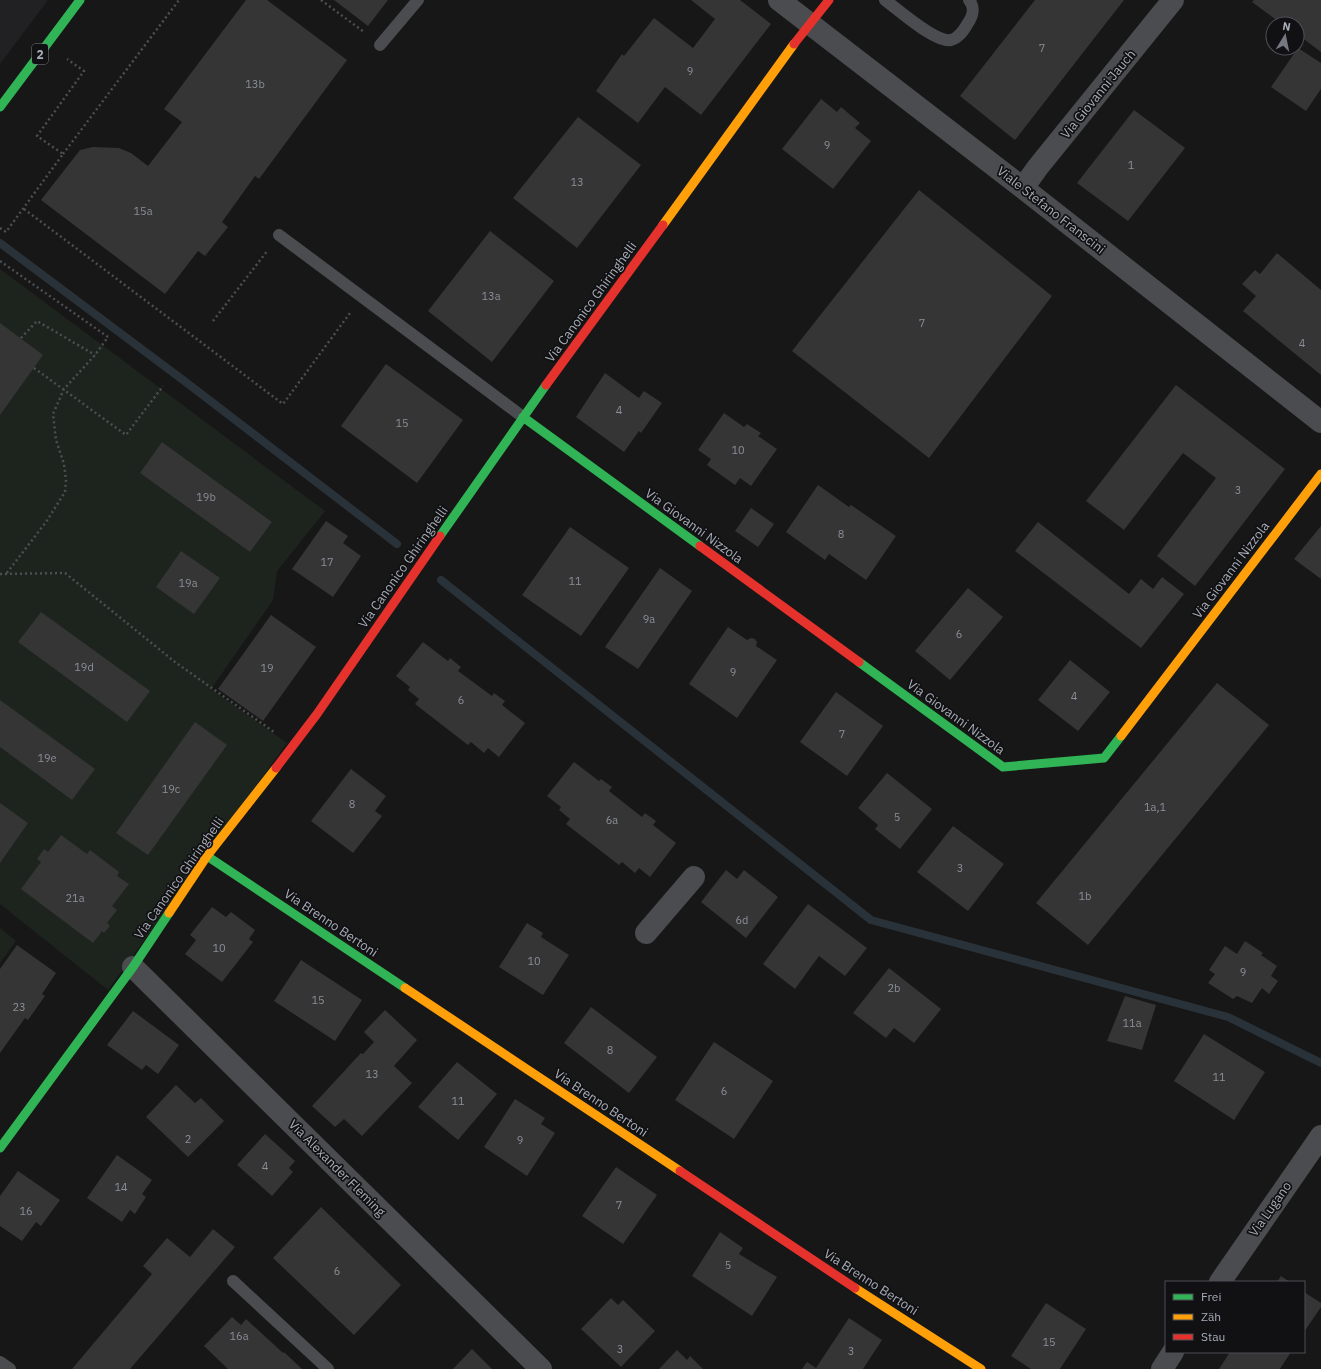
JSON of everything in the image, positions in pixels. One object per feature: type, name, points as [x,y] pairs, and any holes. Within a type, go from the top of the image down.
[{"type":"street","name":"2","points":[[0,107],[80,0]]},
{"type":"street","name":"Viale Stefano Franscini","points":[[779,0],[1023,188],[1321,422]]},
{"type":"street","name":"Via Canonico Ghiringhelli","points":[[0,1148],[133,967],[207,856],[294,746],[523,417],[809,24],[829,0]]},
{"type":"street","name":"Via Giovanni Jauch","points":[[1023,188],[1038,167],[1174,0]]},
{"type":"street","name":"Via Giovanni Nizzola","points":[[523,417],[1003,767],[1104,758],[1321,474]]},
{"type":"street","name":"Via Brenno Bertoni","points":[[207,856],[860,1291],[981,1369]]},
{"type":"street","points":[[646,933],[694,876]]},
{"type":"street","name":"Via Alexander Fleming","points":[[133,967],[541,1369]]},
{"type":"street","name":"Via Lugano","points":[[1221,1281],[1321,1136]]},
{"type":"street","points":[[1162,1369],[1172,1353]]},
{"type":"lane","points":[[380,45],[418,0]]},
{"type":"lane","points":[[885,0],[931,34],[946,40],[956,38],[971,19],[973,7],[969,0]]},
{"type":"lane","points":[[279,235],[363,296],[523,417]]},
{"type":"lane","points":[[233,1281],[328,1369]]},
{"type":"lane","points":[[0,1362],[10,1369]]},
{"type":"path","points":[[0,228],[6,232],[179,0]]},
{"type":"path","points":[[321,0],[380,45]]},
{"type":"path","points":[[47,44],[84,71],[37,136],[63,154]]},
{"type":"path","points":[[24,209],[283,404],[363,296]]},
{"type":"path","points":[[213,321],[279,235]]},
{"type":"path","points":[[0,261],[108,337],[95,355],[64,389],[54,414],[56,440],[64,464],[66,480],[65,492],[46,522],[6,574]]},
{"type":"path","points":[[21,338],[37,321],[95,355]]},
{"type":"path","points":[[34,368],[126,435],[164,386]]},
{"type":"path","points":[[0,574],[65,574],[175,662],[294,746]]},
{"type":"shaded area","points":[[0,0],[48,0],[0,64]]},
{"type":"shaded area","points":[[0,269],[325,511],[277,571],[273,600],[211,689],[287,743],[108,990],[0,904]]},
{"type":"shaded area","points":[[0,928],[16,941],[0,963]]},
{"type":"building","points":[[246,0],[267,0],[347,60],[259,179],[255,176],[222,222],[228,227],[205,256],[198,251],[165,294],[41,200],[80,150],[93,147],[119,148],[131,153],[148,166],[182,122],[164,109]]},
{"type":"building","points":[[334,0],[388,0],[368,26]]},
{"type":"building","points":[[691,0],[740,0],[771,24],[701,115],[665,87],[638,123],[596,91],[622,54],[624,56],[654,18],[693,48],[715,19]]},
{"type":"building","points":[[1035,0],[1124,0],[1015,140],[960,96]]},
{"type":"building","points":[[1254,0],[1321,0],[1321,52],[1305,40],[1305,16],[1271,16],[1252,2]]},
{"type":"building","points":[[1305,53],[1321,63],[1321,89],[1306,111],[1271,87],[1292,56],[1305,56]]},
{"type":"building","points":[[821,99],[837,112],[841,107],[860,123],[855,128],[871,141],[833,189],[782,149]]},
{"type":"building","points":[[1134,110],[1185,148],[1128,221],[1077,183]]},
{"type":"building","points":[[578,117],[641,165],[577,248],[513,198]]},
{"type":"building","points":[[919,190],[1052,296],[929,458],[792,351]]},
{"type":"building","points":[[490,231],[554,281],[492,362],[428,311]]},
{"type":"building","points":[[1277,253],[1321,290],[1321,375],[1243,311],[1256,296],[1242,284],[1255,270],[1260,274]]},
{"type":"building","points":[[0,323],[43,355],[0,415]]},
{"type":"building","points":[[386,364],[463,420],[417,483],[341,426]]},
{"type":"building","points":[[605,373],[639,398],[644,391],[662,403],[641,433],[639,431],[624,452],[576,417]]},
{"type":"building","points":[[1176,385],[1285,469],[1195,586],[1157,556],[1216,478],[1183,453],[1124,530],[1086,501]]},
{"type":"building","points":[[724,413],[744,427],[747,424],[761,433],[758,436],[777,449],[751,486],[740,478],[735,485],[707,465],[711,459],[698,450]]},
{"type":"building","points":[[162,442],[272,522],[250,552],[140,473]]},
{"type":"building","points":[[818,485],[849,507],[851,505],[896,536],[866,580],[829,554],[825,560],[786,532]]},
{"type":"building","points":[[751,508],[774,524],[758,547],[735,531]]},
{"type":"building","points":[[326,521],[348,536],[343,543],[361,556],[333,597],[292,569]]},
{"type":"building","points":[[1038,522],[1129,594],[1141,579],[1153,589],[1162,577],[1184,594],[1141,648],[1015,551]]},
{"type":"building","points":[[1321,526],[1321,579],[1294,559]]},
{"type":"building","points":[[570,527],[629,568],[581,636],[522,595]]},
{"type":"building","points":[[181,551],[220,578],[194,614],[156,587]]},
{"type":"building","points":[[660,568],[692,591],[638,669],[605,647]]},
{"type":"building","points":[[968,588],[1003,617],[950,680],[915,651]]},
{"type":"building","points":[[41,612],[150,691],[127,722],[18,642]]},
{"type":"building","points":[[271,615],[316,647],[263,721],[218,689]]},
{"type":"building","points":[[728,627],[747,640],[751,638],[755,639],[757,642],[756,646],[777,660],[737,718],[689,684]]},
{"type":"building","points":[[423,642],[448,661],[450,658],[461,667],[458,671],[492,696],[494,693],[505,701],[502,705],[525,723],[499,757],[488,748],[484,753],[471,742],[468,745],[415,704],[419,699],[408,690],[410,687],[396,676]]},
{"type":"building","points":[[1070,660],[1110,692],[1078,731],[1038,700]]},
{"type":"building","points":[[1217,683],[1269,725],[1088,945],[1036,903]]},
{"type":"building","points":[[836,692],[883,726],[847,776],[800,742]]},
{"type":"building","points":[[0,700],[95,769],[72,800],[0,747]]},
{"type":"building","points":[[195,722],[227,745],[148,855],[116,833]]},
{"type":"building","points":[[574,762],[599,781],[601,779],[612,787],[609,791],[642,817],[645,813],[656,821],[653,825],[676,843],[650,877],[639,868],[635,873],[622,862],[619,865],[566,824],[570,819],[559,810],[561,807],[547,796]]},
{"type":"building","points":[[351,769],[386,796],[375,811],[382,816],[353,853],[311,821]]},
{"type":"building","points":[[887,773],[932,809],[900,849],[875,829],[878,825],[858,808]]},
{"type":"building","points":[[0,803],[28,823],[0,863]]},
{"type":"building","points":[[953,826],[1004,864],[968,911],[917,872]]},
{"type":"building","points":[[61,835],[87,854],[90,850],[119,872],[117,876],[129,884],[112,906],[117,910],[107,923],[110,926],[104,933],[102,931],[93,943],[21,889],[41,862],[37,859],[44,849],[48,852]]},
{"type":"building","points":[[726,870],[737,879],[744,870],[778,897],[746,938],[701,902]]},
{"type":"building","points":[[808,904],[867,948],[845,976],[819,956],[795,989],[763,964]]},
{"type":"building","points":[[212,907],[226,917],[231,912],[255,930],[249,939],[253,942],[222,982],[185,954],[196,940],[190,935]]},
{"type":"building","points":[[527,923],[543,933],[541,937],[569,955],[543,995],[499,967]]},
{"type":"building","points":[[1245,941],[1263,953],[1261,955],[1277,966],[1271,976],[1278,981],[1269,994],[1262,988],[1252,1003],[1237,996],[1233,999],[1208,983],[1215,974],[1209,970],[1225,946],[1237,954]]},
{"type":"building","points":[[17,945],[56,973],[42,994],[45,996],[28,1020],[25,1018],[0,1053],[0,969]]},
{"type":"building","points":[[301,960],[362,1000],[335,1041],[274,1001]]},
{"type":"building","points":[[889,968],[941,1009],[914,1043],[894,1028],[886,1038],[853,1013]]},
{"type":"building","points":[[1125,996],[1156,1005],[1142,1050],[1107,1041]]},
{"type":"building","points":[[591,1007],[657,1057],[629,1093],[564,1043]]},
{"type":"building","points":[[385,1010],[417,1040],[394,1066],[412,1083],[362,1136],[344,1119],[335,1127],[312,1106],[361,1053],[363,1054],[374,1042],[364,1032]]},
{"type":"building","points":[[133,1011],[179,1045],[158,1074],[146,1065],[142,1070],[107,1045]]},
{"type":"building","points":[[1204,1034],[1265,1072],[1234,1120],[1174,1081]]},
{"type":"building","points":[[714,1042],[773,1081],[734,1139],[675,1100]]},
{"type":"building","points":[[457,1062],[497,1094],[458,1140],[418,1107]]},
{"type":"building","points":[[176,1085],[195,1103],[201,1098],[224,1121],[188,1157],[146,1117]]},
{"type":"building","points":[[515,1099],[545,1118],[541,1124],[555,1133],[527,1176],[484,1147]]},
{"type":"building","points":[[265,1134],[295,1161],[289,1168],[293,1172],[272,1196],[237,1165]]},
{"type":"building","points":[[117,1155],[152,1180],[142,1194],[146,1197],[135,1214],[130,1210],[122,1222],[87,1198]]},
{"type":"building","points":[[616,1167],[657,1195],[623,1244],[582,1216]]},
{"type":"building","points":[[18,1171],[60,1200],[41,1226],[36,1222],[22,1241],[0,1226],[0,1196]]},
{"type":"building","points":[[321,1207],[401,1285],[354,1335],[273,1258]]},
{"type":"building","points":[[213,1229],[235,1247],[130,1369],[72,1369],[152,1274],[143,1266],[167,1238],[190,1257]]},
{"type":"building","points":[[720,1232],[743,1248],[739,1254],[777,1277],[752,1316],[692,1276]]},
{"type":"building","points":[[1281,1276],[1288,1281],[1278,1281]]},
{"type":"building","points":[[1305,1293],[1321,1303],[1321,1307],[1305,1331]]},
{"type":"building","points":[[611,1298],[618,1305],[623,1300],[655,1331],[621,1367],[581,1329]]},
{"type":"building","points":[[1046,1303],[1086,1329],[1060,1369],[1031,1369],[1011,1356]]},
{"type":"building","points":[[232,1317],[241,1325],[246,1319],[302,1369],[228,1369],[204,1346]]},
{"type":"building","points":[[849,1318],[882,1340],[863,1369],[802,1369],[807,1362],[816,1368]]},
{"type":"building","points":[[472,1349],[492,1369],[453,1369]]},
{"type":"building","points":[[677,1350],[687,1360],[690,1356],[703,1369],[659,1369]]},
{"type":"building","points":[[1229,1353],[1290,1353],[1280,1369],[1219,1369]]},
{"type":"waterway","points":[[0,243],[187,383],[397,544]]},
{"type":"waterway","points":[[441,580],[871,920],[1228,1017],[1321,1063]]},
{"type":"traffic: fast","points":[[0,107],[80,0]]},
{"type":"traffic: fast","points":[[440,536],[546,385]]},
{"type":"traffic: fast","points":[[523,417],[700,546]]},
{"type":"traffic: fast","points":[[859,662],[1003,767],[1104,758],[1121,736]]},
{"type":"traffic: fast","points":[[207,856],[405,988]]},
{"type":"traffic: fast","points":[[0,1148],[133,967],[169,913]]},
{"type":"traffic: slow","points":[[663,225],[794,44]]},
{"type":"traffic: slow","points":[[1121,736],[1321,474]]},
{"type":"traffic: slow","points":[[169,913],[207,856],[276,768]]},
{"type":"traffic: slow","points":[[405,988],[680,1171]]},
{"type":"traffic: slow","points":[[855,1288],[981,1369]]},
{"type":"traffic: jam","points":[[794,44],[829,0]]},
{"type":"traffic: jam","points":[[546,385],[663,225]]},
{"type":"traffic: jam","points":[[276,768],[317,714],[440,536]]},
{"type":"traffic: jam","points":[[700,546],[859,662]]},
{"type":"traffic: jam","points":[[680,1171],[855,1288]]}]
